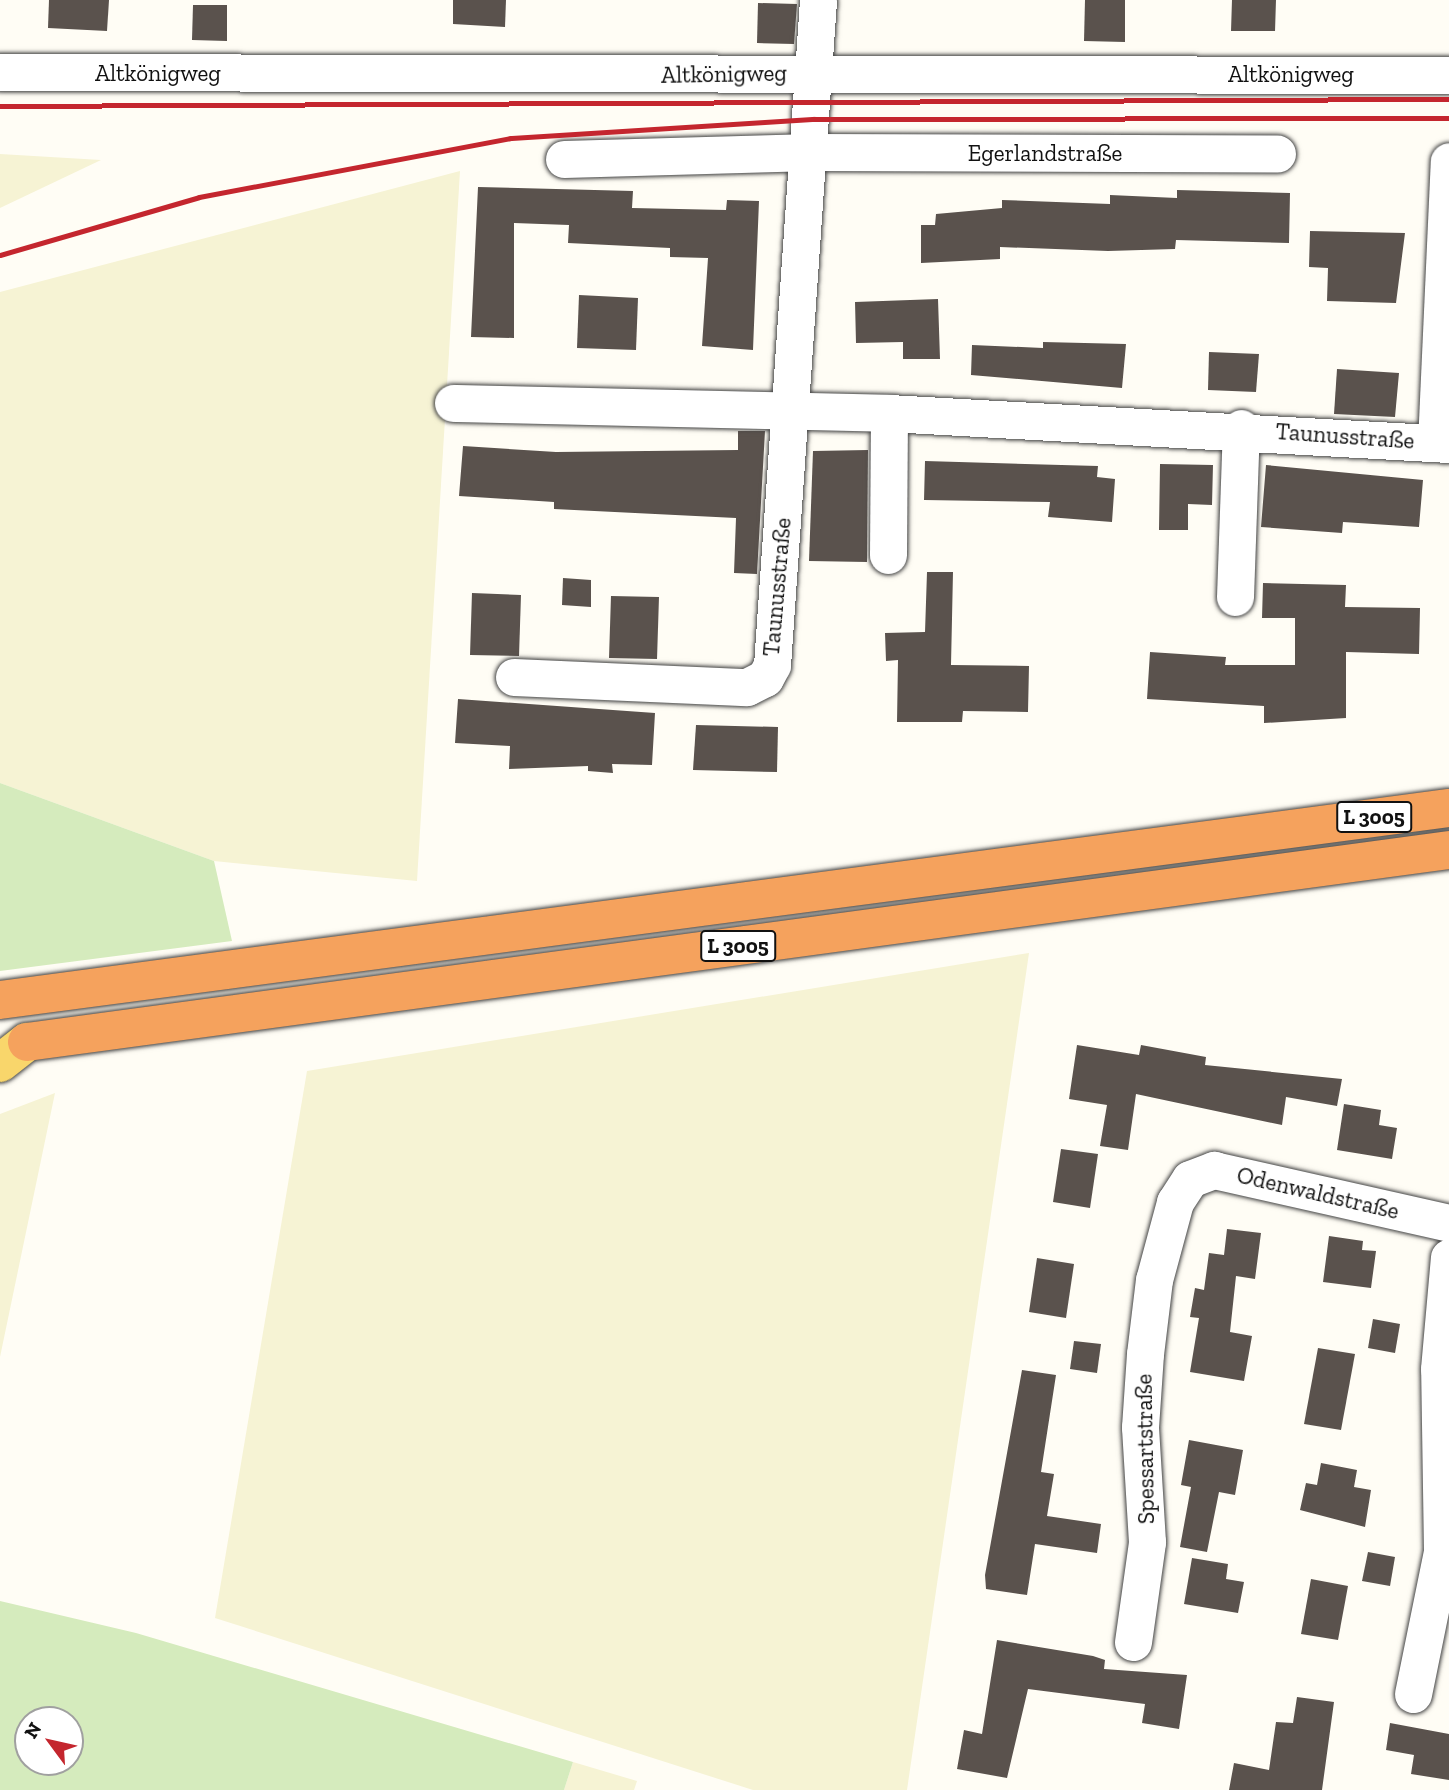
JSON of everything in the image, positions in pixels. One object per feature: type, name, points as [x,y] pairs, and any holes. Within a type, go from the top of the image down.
[{"type":"highway","name":"L 3005","points":[[0,1000],[1449,808]]},
{"type":"highway","name":"L 3005","points":[[9,1050],[1449,850]]},
{"type":"street","name":"Taunusstraße","points":[[514,677],[747,687],[765,678],[772,664],[812,152],[818,0]]},
{"type":"street","name":"Altkönigweg","points":[[0,72],[1449,75]]},
{"type":"street","name":"Egerlandstraße","points":[[812,152],[1278,154]]},
{"type":"street","points":[[564,159],[812,152]]},
{"type":"street","points":[[1443,444],[1449,161]]},
{"type":"street","name":"Taunusstraße","points":[[453,403],[889,413],[1241,428],[1443,444]]},
{"type":"street","points":[[888,555],[889,413]]},
{"type":"street","name":"Taunusstraße","points":[[1235,597],[1241,428]]},
{"type":"street","name":"Odenwaldstraße","points":[[1190,1179],[1214,1170],[1449,1223]]},
{"type":"street","name":"Spessartstraße","points":[[1133,1642],[1147,1542],[1140,1427],[1154,1280],[1175,1202],[1190,1179]]},
{"type":"street","points":[[1413,1694],[1442,1551],[1439,1369],[1449,1257]]},
{"type":"shaded area","points":[[0,154],[101,160],[0,208]]},
{"type":"shaded area","points":[[460,171],[417,881],[214,861],[0,783],[0,292]]},
{"type":"shaded area","points":[[1029,953],[907,1790],[753,1790],[215,1618],[307,1071]]},
{"type":"shaded area","points":[[55,1093],[0,1357],[0,1114]]},
{"type":"shaded area","points":[[573,1762],[637,1781],[634,1790],[564,1790]]},
{"type":"green space","points":[[0,783],[214,861],[232,941],[0,971]]},
{"type":"green space","points":[[0,1601],[136,1633],[573,1762],[564,1790],[0,1790]]},
{"type":"building","points":[[49,0],[109,0],[107,31],[48,28]]},
{"type":"building","points":[[453,0],[506,0],[505,27],[453,24]]},
{"type":"building","points":[[1085,0],[1125,0],[1125,42],[1084,41]]},
{"type":"building","points":[[1232,0],[1276,0],[1275,31],[1231,31]]},
{"type":"building","points":[[758,3],[797,4],[794,44],[757,43]]},
{"type":"building","points":[[193,5],[227,5],[227,41],[192,40]]},
{"type":"building","points":[[478,187],[633,191],[632,208],[726,210],[727,200],[759,201],[753,350],[702,346],[708,258],[670,257],[670,248],[568,243],[569,225],[514,223],[514,338],[471,337]]},
{"type":"building","points":[[1177,190],[1290,193],[1289,243],[1176,240],[1175,249],[1108,251],[1000,247],[1000,259],[921,263],[921,225],[935,225],[936,214],[1002,208],[1002,200],[1110,204],[1110,195],[1177,198]]},
{"type":"building","points":[[1310,231],[1405,233],[1396,303],[1327,301],[1328,268],[1309,267]]},
{"type":"building","points":[[579,295],[638,298],[636,350],[577,348]]},
{"type":"building","points":[[938,299],[940,359],[903,359],[903,342],[856,343],[855,302]]},
{"type":"building","points":[[1043,342],[1126,344],[1122,388],[971,375],[972,345],[1043,348]]},
{"type":"building","points":[[1209,352],[1259,354],[1256,392],[1208,390]]},
{"type":"building","points":[[1337,369],[1399,373],[1395,417],[1334,414]]},
{"type":"building","points":[[738,431],[765,431],[757,574],[734,573],[736,518],[554,509],[554,502],[459,496],[463,446],[556,452],[738,450]]},
{"type":"building","points":[[868,450],[867,562],[809,561],[813,451]]},
{"type":"building","points":[[925,461],[1098,466],[1097,477],[1115,479],[1112,522],[1048,517],[1050,502],[924,500]]},
{"type":"building","points":[[1160,464],[1213,465],[1212,505],[1188,504],[1188,530],[1159,530]]},
{"type":"building","points":[[1266,465],[1423,480],[1419,527],[1343,522],[1342,533],[1261,527]]},
{"type":"building","points":[[927,572],[953,572],[951,665],[1029,666],[1028,712],[963,711],[962,722],[897,722],[898,660],[886,661],[885,633],[925,632]]},
{"type":"building","points":[[563,578],[591,580],[591,607],[562,605]]},
{"type":"building","points":[[1263,583],[1346,585],[1345,607],[1420,608],[1419,654],[1346,652],[1346,718],[1264,723],[1264,706],[1147,699],[1150,652],[1226,657],[1225,665],[1295,665],[1295,618],[1262,618]]},
{"type":"building","points":[[472,593],[521,595],[519,656],[470,655]]},
{"type":"building","points":[[611,596],[659,597],[657,659],[609,658]]},
{"type":"building","points":[[458,699],[655,713],[652,765],[612,764],[613,773],[588,771],[588,766],[509,769],[510,746],[455,743]]},
{"type":"building","points":[[696,725],[778,727],[777,772],[693,770]]},
{"type":"building","points":[[1077,1045],[1139,1055],[1141,1045],[1206,1057],[1205,1065],[1342,1079],[1337,1106],[1286,1097],[1282,1125],[1136,1094],[1128,1150],[1100,1146],[1107,1105],[1069,1099]]},
{"type":"building","points":[[1344,1104],[1381,1110],[1379,1125],[1397,1128],[1392,1159],[1337,1150]]},
{"type":"building","points":[[1061,1149],[1098,1154],[1090,1208],[1053,1202]]},
{"type":"building","points":[[1227,1229],[1261,1233],[1255,1279],[1236,1276],[1230,1332],[1252,1336],[1244,1381],[1190,1372],[1199,1318],[1190,1317],[1195,1288],[1204,1290],[1209,1253],[1224,1255]]},
{"type":"building","points":[[1329,1236],[1363,1241],[1362,1250],[1376,1251],[1371,1288],[1323,1282]]},
{"type":"building","points":[[1037,1258],[1074,1264],[1066,1318],[1029,1312]]},
{"type":"building","points":[[1373,1319],[1400,1324],[1395,1353],[1368,1348]]},
{"type":"building","points":[[1074,1341],[1101,1344],[1097,1373],[1070,1369]]},
{"type":"building","points":[[1318,1348],[1355,1354],[1341,1430],[1304,1424]]},
{"type":"building","points":[[1022,1370],[1056,1375],[1041,1472],[1054,1474],[1047,1516],[1101,1524],[1097,1553],[1035,1544],[1027,1595],[986,1589],[985,1575]]},
{"type":"building","points":[[1189,1440],[1243,1450],[1235,1495],[1219,1492],[1207,1552],[1180,1547],[1191,1487],[1181,1485]]},
{"type":"building","points":[[1321,1463],[1357,1470],[1354,1487],[1371,1490],[1365,1527],[1300,1510],[1306,1483],[1317,1485]]},
{"type":"building","points":[[1368,1552],[1395,1557],[1390,1586],[1362,1581]]},
{"type":"building","points":[[1192,1558],[1228,1564],[1226,1579],[1244,1582],[1238,1613],[1184,1604]]},
{"type":"building","points":[[1311,1579],[1348,1586],[1338,1640],[1301,1634]]},
{"type":"building","points":[[997,1640],[1093,1656],[1105,1660],[1104,1669],[1187,1675],[1179,1729],[1142,1723],[1145,1704],[1028,1689],[1007,1778],[957,1769],[964,1730],[982,1734]]},
{"type":"building","points":[[1297,1697],[1334,1702],[1322,1790],[1229,1790],[1234,1763],[1269,1770],[1276,1722],[1293,1723]]},
{"type":"building","points":[[1390,1723],[1449,1734],[1449,1780],[1411,1774],[1414,1755],[1386,1750]]},
{"type":"railway","points":[[0,106],[1449,99]]},
{"type":"railway","points":[[0,255],[199,197],[510,138],[813,119],[1449,118]]}]
